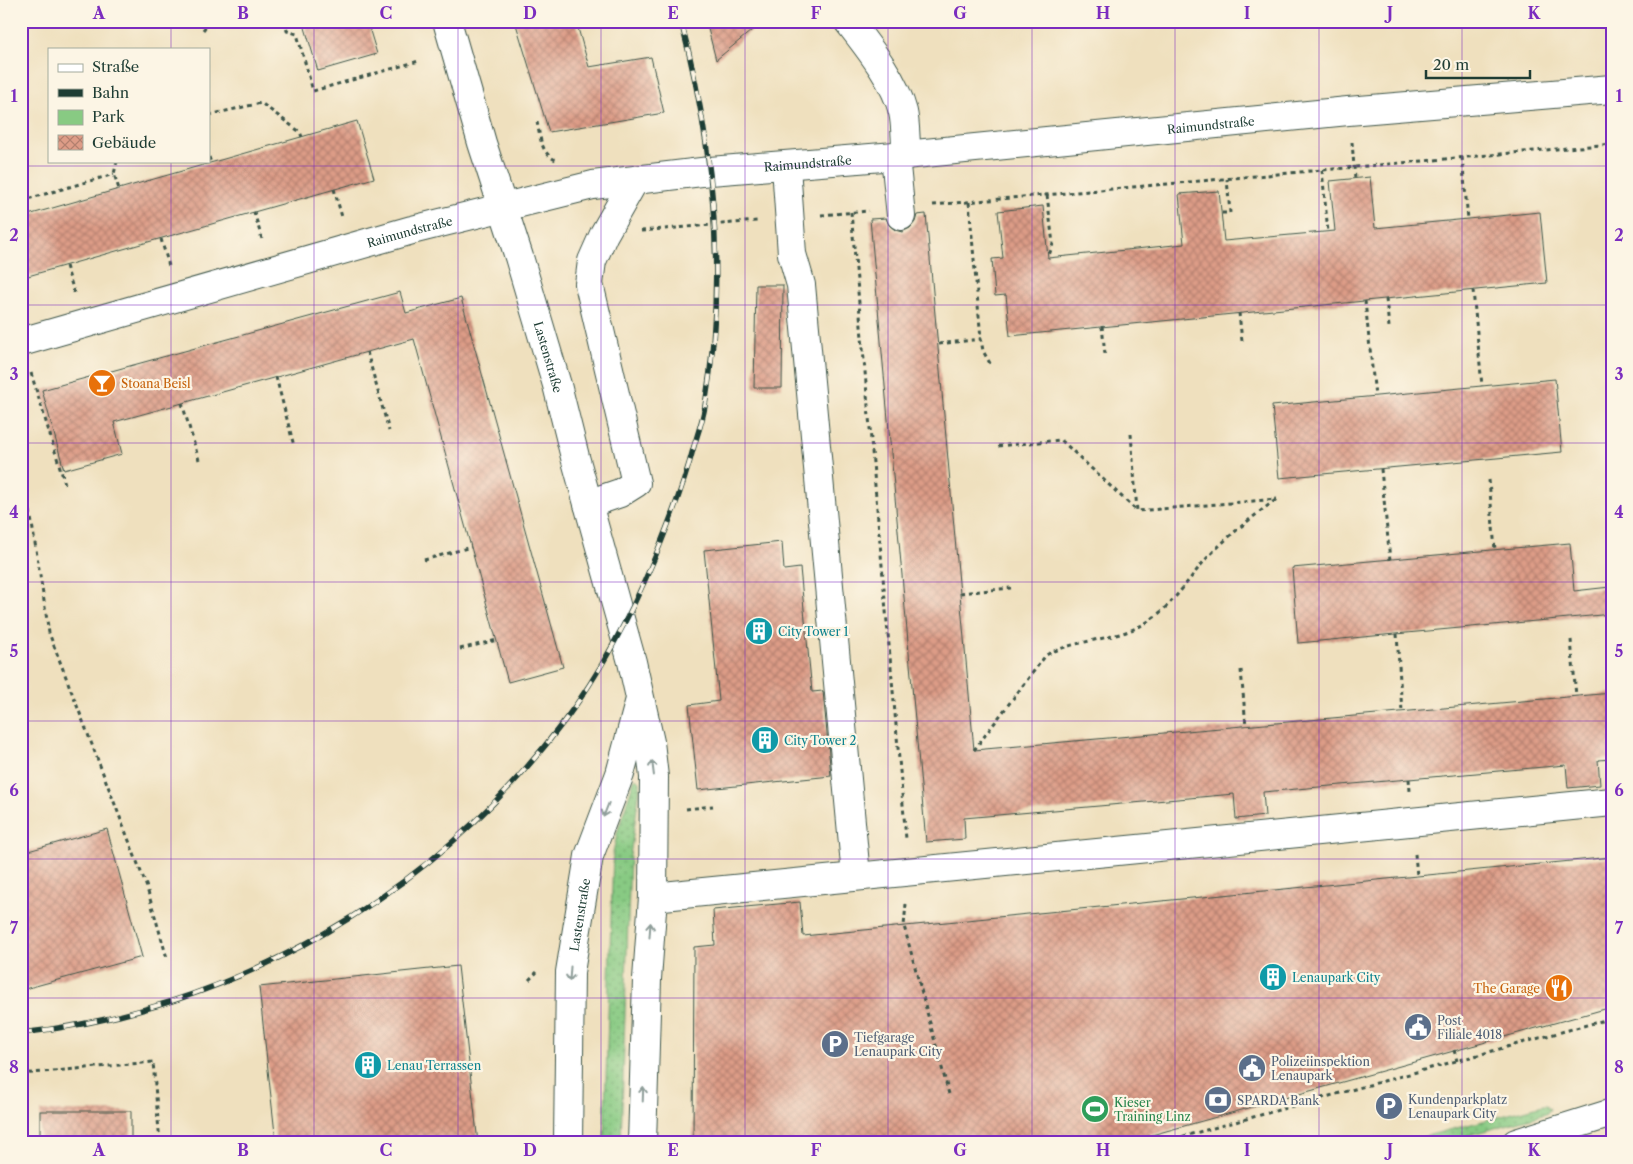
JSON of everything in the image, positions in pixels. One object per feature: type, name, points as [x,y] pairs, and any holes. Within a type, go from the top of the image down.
[{"type":"main road","name":"Lastenstraße","points":[[447,21],[482,143],[557,385],[640,696],[650,742],[654,777],[653,897],[647,979],[642,1143]]},
{"type":"main road","points":[[848,21],[894,87],[902,111],[900,212]]},
{"type":"main road","name":"Raimundstraße","points":[[25,354],[412,230],[502,206],[594,185],[710,171],[786,166],[1348,111],[1612,89]]},
{"type":"main road","points":[[786,166],[792,254],[801,285],[856,876]]},
{"type":"main road","points":[[588,504],[620,493],[636,483],[589,284],[592,261],[604,234],[634,181]]},
{"type":"main road","name":"Lastenstraße","points":[[568,1143],[570,972],[588,856],[620,774],[640,696]]},
{"type":"main road","points":[[653,897],[1612,802]]},
{"type":"main road","points":[[1516,1143],[1612,1113]]},
{"type":"path","points":[[203,30],[210,21]]},
{"type":"path","points":[[284,21],[287,31],[297,34],[313,90],[419,61]]},
{"type":"path","points":[[210,115],[262,103],[300,132],[302,137]]},
{"type":"path","points":[[604,234],[851,212],[900,212],[969,202],[1612,144]]},
{"type":"path","points":[[1462,158],[1468,219]]},
{"type":"path","points":[[116,162],[114,174],[119,189]]},
{"type":"path","points":[[1322,170],[1328,232]]},
{"type":"path","points":[[28,215],[22,201],[114,174]]},
{"type":"path","points":[[1222,213],[1230,213],[1227,179]]},
{"type":"path","points":[[334,189],[343,223]]},
{"type":"path","points":[[1047,195],[1053,244],[1048,258]]},
{"type":"path","points":[[969,202],[980,339],[983,351],[991,365]]},
{"type":"path","points":[[254,212],[264,244]]},
{"type":"path","points":[[851,212],[910,871],[904,926],[950,1098]]},
{"type":"path","points":[[161,239],[170,269]]},
{"type":"path","points":[[66,266],[75,296]]},
{"type":"path","points":[[1473,290],[1482,386]]},
{"type":"path","points":[[1386,299],[1389,327]]},
{"type":"path","points":[[1365,301],[1374,396]]},
{"type":"path","points":[[1239,313],[1242,341]]},
{"type":"path","points":[[1102,326],[1105,354]]},
{"type":"path","points":[[939,344],[980,339]]},
{"type":"path","points":[[367,352],[389,431]]},
{"type":"path","points":[[25,354],[66,487]]},
{"type":"path","points":[[276,377],[294,446]]},
{"type":"path","points":[[182,403],[199,460]]},
{"type":"path","points":[[1131,434],[1137,511]]},
{"type":"path","points":[[974,750],[1046,656],[1059,648],[1120,635],[1138,628],[1171,602],[1207,558],[1251,517],[1277,499],[1137,511],[1061,440],[998,446]]},
{"type":"path","points":[[1381,469],[1390,560]]},
{"type":"path","points":[[1489,480],[1495,550]]},
{"type":"path","points":[[30,511],[49,633],[146,885],[167,958]]},
{"type":"path","points":[[424,560],[471,547]]},
{"type":"path","points":[[960,593],[1011,588]]},
{"type":"path","points":[[1397,634],[1402,712]]},
{"type":"path","points":[[460,649],[497,640]]},
{"type":"path","points":[[1571,640],[1576,696]]},
{"type":"path","points":[[1241,670],[1246,726]]},
{"type":"path","points":[[691,808],[713,806]]},
{"type":"path","points":[[1159,1143],[1612,1018]]},
{"type":"path","points":[[1454,1050],[1457,1061]]},
{"type":"path","points":[[21,1074],[153,1062],[160,1143]]},
{"type":"green space","points":[[636,778],[640,782],[640,787],[630,856],[621,1143],[604,1143],[613,852],[618,830]]},
{"type":"green space","points":[[1547,1105],[1550,1109],[1546,1114],[1440,1143],[1400,1143]]},
{"type":"building","points":[[303,21],[367,21],[377,54],[318,71]]},
{"type":"building","points":[[515,21],[576,21],[589,67],[651,57],[664,113],[549,132]]},
{"type":"building","points":[[706,21],[763,21],[716,60]]},
{"type":"building","points":[[357,121],[374,178],[21,278],[21,217]]},
{"type":"building","points":[[1370,177],[1375,228],[1540,212],[1547,283],[1010,336],[1006,295],[995,296],[992,259],[1003,258],[998,211],[1043,206],[1048,258],[1184,244],[1179,194],[1219,191],[1224,241],[1335,231],[1330,181]]},
{"type":"building","points":[[926,214],[974,750],[1612,693],[1612,759],[1598,760],[1600,785],[1568,788],[1566,765],[1263,792],[1265,816],[1236,819],[1234,794],[964,818],[965,839],[926,842],[870,219],[886,218],[889,225],[895,230],[902,232],[910,228],[915,222],[917,215]]},
{"type":"building","points":[[756,285],[783,285],[782,388],[754,388]]},
{"type":"building","points":[[400,292],[406,313],[461,298],[563,667],[508,682],[414,339],[114,422],[122,454],[64,470],[42,390]]},
{"type":"building","points":[[1555,379],[1562,452],[1279,478],[1272,406]]},
{"type":"building","points":[[782,542],[784,570],[800,568],[812,692],[823,691],[831,776],[698,790],[689,705],[719,701],[704,550]]},
{"type":"building","points":[[1570,543],[1574,591],[1610,587],[1612,614],[1298,643],[1292,568]]},
{"type":"building","points":[[107,829],[142,957],[21,990],[21,853]]},
{"type":"building","name":"Lenaupark City","points":[[1612,857],[1612,1007],[1123,1143],[693,1143],[694,947],[715,945],[713,910],[800,902],[803,936]]},
{"type":"building","name":"Lenau Terrassen","points":[[458,966],[478,1143],[276,1143],[259,987]]},
{"type":"building","points":[[40,1111],[131,1111],[131,1143],[40,1143]]},
{"type":"railway","points":[[21,1033],[101,1020],[179,999],[254,969],[325,933],[393,889],[456,839],[513,782],[579,701],[615,641],[655,557],[686,474],[705,406],[712,357],[715,309],[716,260],[714,212],[702,116],[681,21]]},
{"type":"place","name":"Stoana Beisl","points":[[102,383]]},
{"type":"place","name":"City Tower 1","points":[[759,631]]},
{"type":"place","name":"City Tower 2","points":[[765,740]]},
{"type":"place","name":"Lenaupark City","points":[[1273,977]]},
{"type":"place","name":"The Garage","points":[[1559,988]]},
{"type":"place","name":"Post Filiale 4018","points":[[1418,1027]]},
{"type":"place","name":"Tiefgarage Lenaupark City","points":[[835,1044]]},
{"type":"place","name":"Lenau Terrassen","points":[[368,1065]]},
{"type":"place","name":"Polizeiinspektion Lenaupark","points":[[1252,1068]]},
{"type":"place","name":"SPARDA Bank","points":[[1218,1100]]},
{"type":"place","name":"Kundenparkplatz Lenaupark City","points":[[1389,1106]]},
{"type":"place","name":"Kieser Training Linz","points":[[1095,1109]]}]
